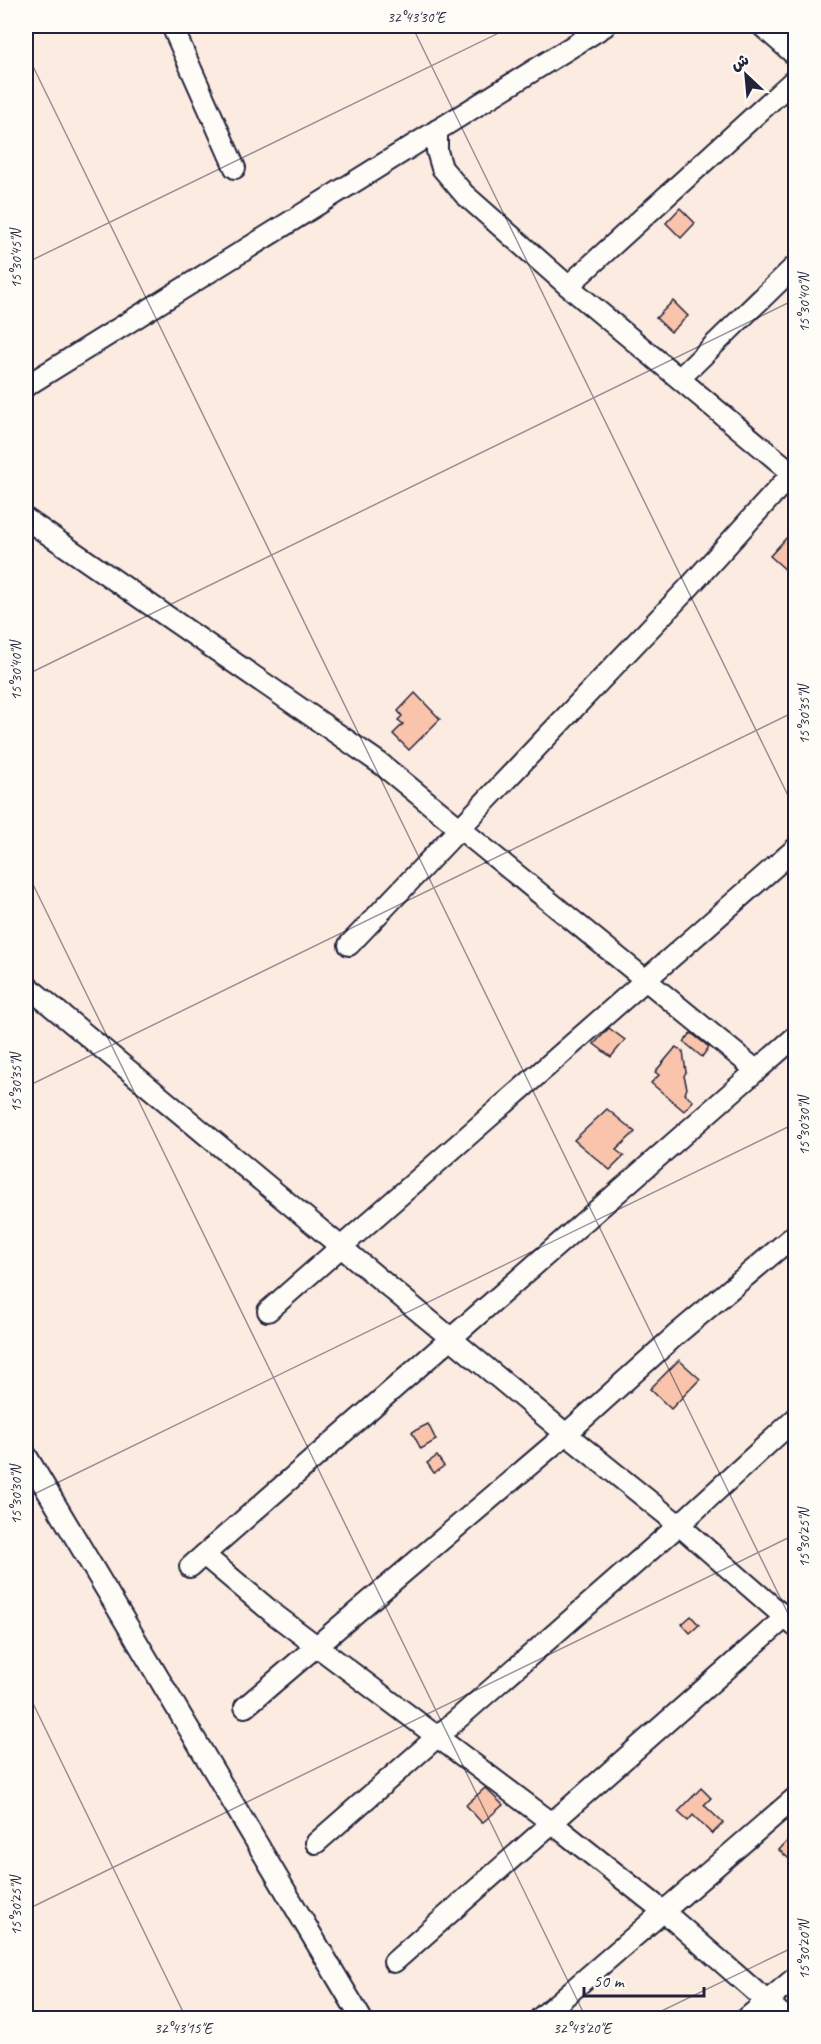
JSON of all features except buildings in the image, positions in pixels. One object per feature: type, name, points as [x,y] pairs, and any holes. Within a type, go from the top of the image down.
[{"type":"street","points":[[172,26],[234,168]]},
{"type":"street","points":[[26,386],[605,26]]},
{"type":"street","points":[[762,26],[795,56]]},
{"type":"street","points":[[568,286],[795,78]]},
{"type":"street","points":[[349,945],[691,585],[794,473],[568,286],[451,181],[439,160],[437,130]]},
{"type":"street","points":[[680,378],[795,265]]},
{"type":"street","points":[[26,519],[381,764],[756,1070]]},
{"type":"street","points":[[268,1311],[795,848]]},
{"type":"street","points":[[26,985],[566,1434],[792,1618],[552,1823],[394,1962]]},
{"type":"street","points":[[786,2019],[663,1911],[552,1823],[274,1614],[197,1561],[795,1036]]},
{"type":"street","points":[[245,1707],[566,1434],[644,1362],[795,1234]]},
{"type":"street","points":[[316,1843],[679,1525],[795,1418]]},
{"type":"street","points":[[26,1455],[361,2019]]},
{"type":"street","points":[[540,2019],[795,1797]]},
{"type":"street","points":[[747,2019],[795,1977]]}]
